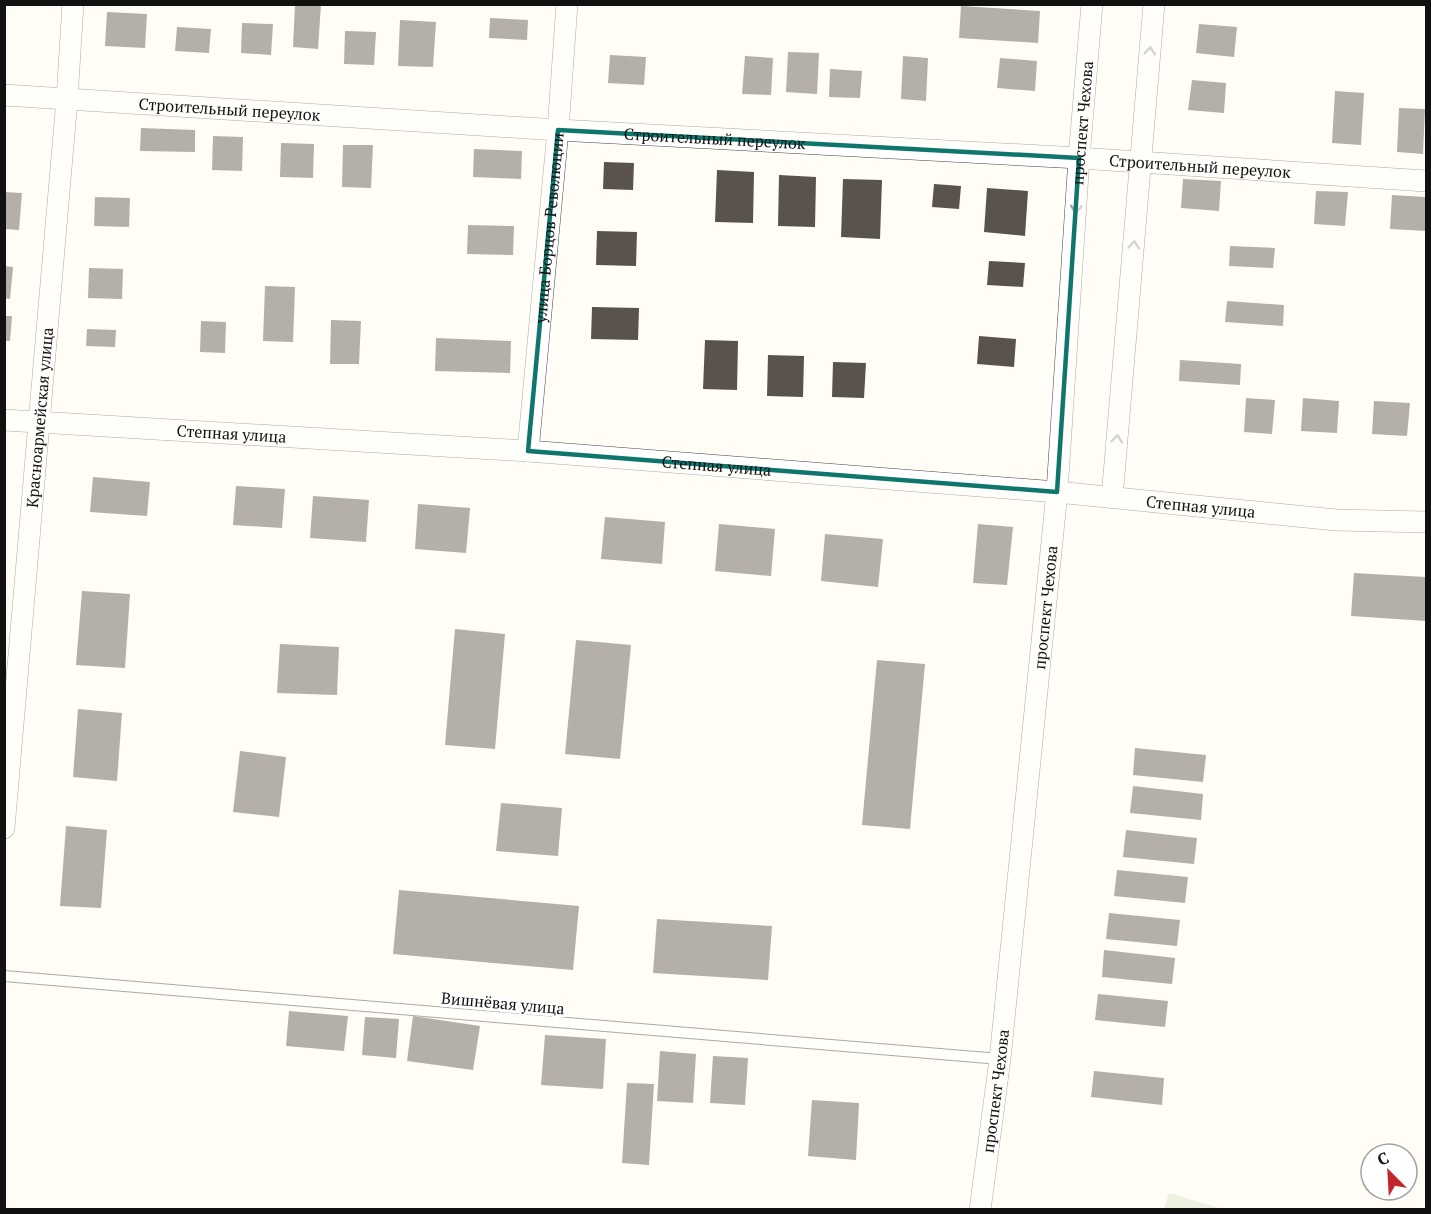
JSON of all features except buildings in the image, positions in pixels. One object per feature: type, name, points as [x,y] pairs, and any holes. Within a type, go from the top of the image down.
[{"type":"street","name":"Красноармейская улица","points":[[4,828],[68,99],[73,4]]},
{"type":"street","name":"улица Борцов Революции","points":[[528,451],[558,130],[567,4]]},
{"type":"street","name":"проспект Чехова","points":[[980,1209],[1000,1059],[1057,492],[1079,159],[1092,4]]},
{"type":"street","points":[[1112,498],[1154,4]]},
{"type":"street","name":"Строительный переулок","points":[[4,95],[1426,181]]},
{"type":"street","name":"Степная улица","points":[[4,420],[528,451],[1057,492],[1336,520],[1426,522]]},
{"type":"lane","name":"Вишнёвая улица","points":[[4,976],[1000,1059]]},
{"type":"highlighted area","points":[[558,130],[1079,158],[1057,492],[528,451]]},
{"type":"green space","points":[[1169,1193],[1223,1209],[1164,1209]]}]
